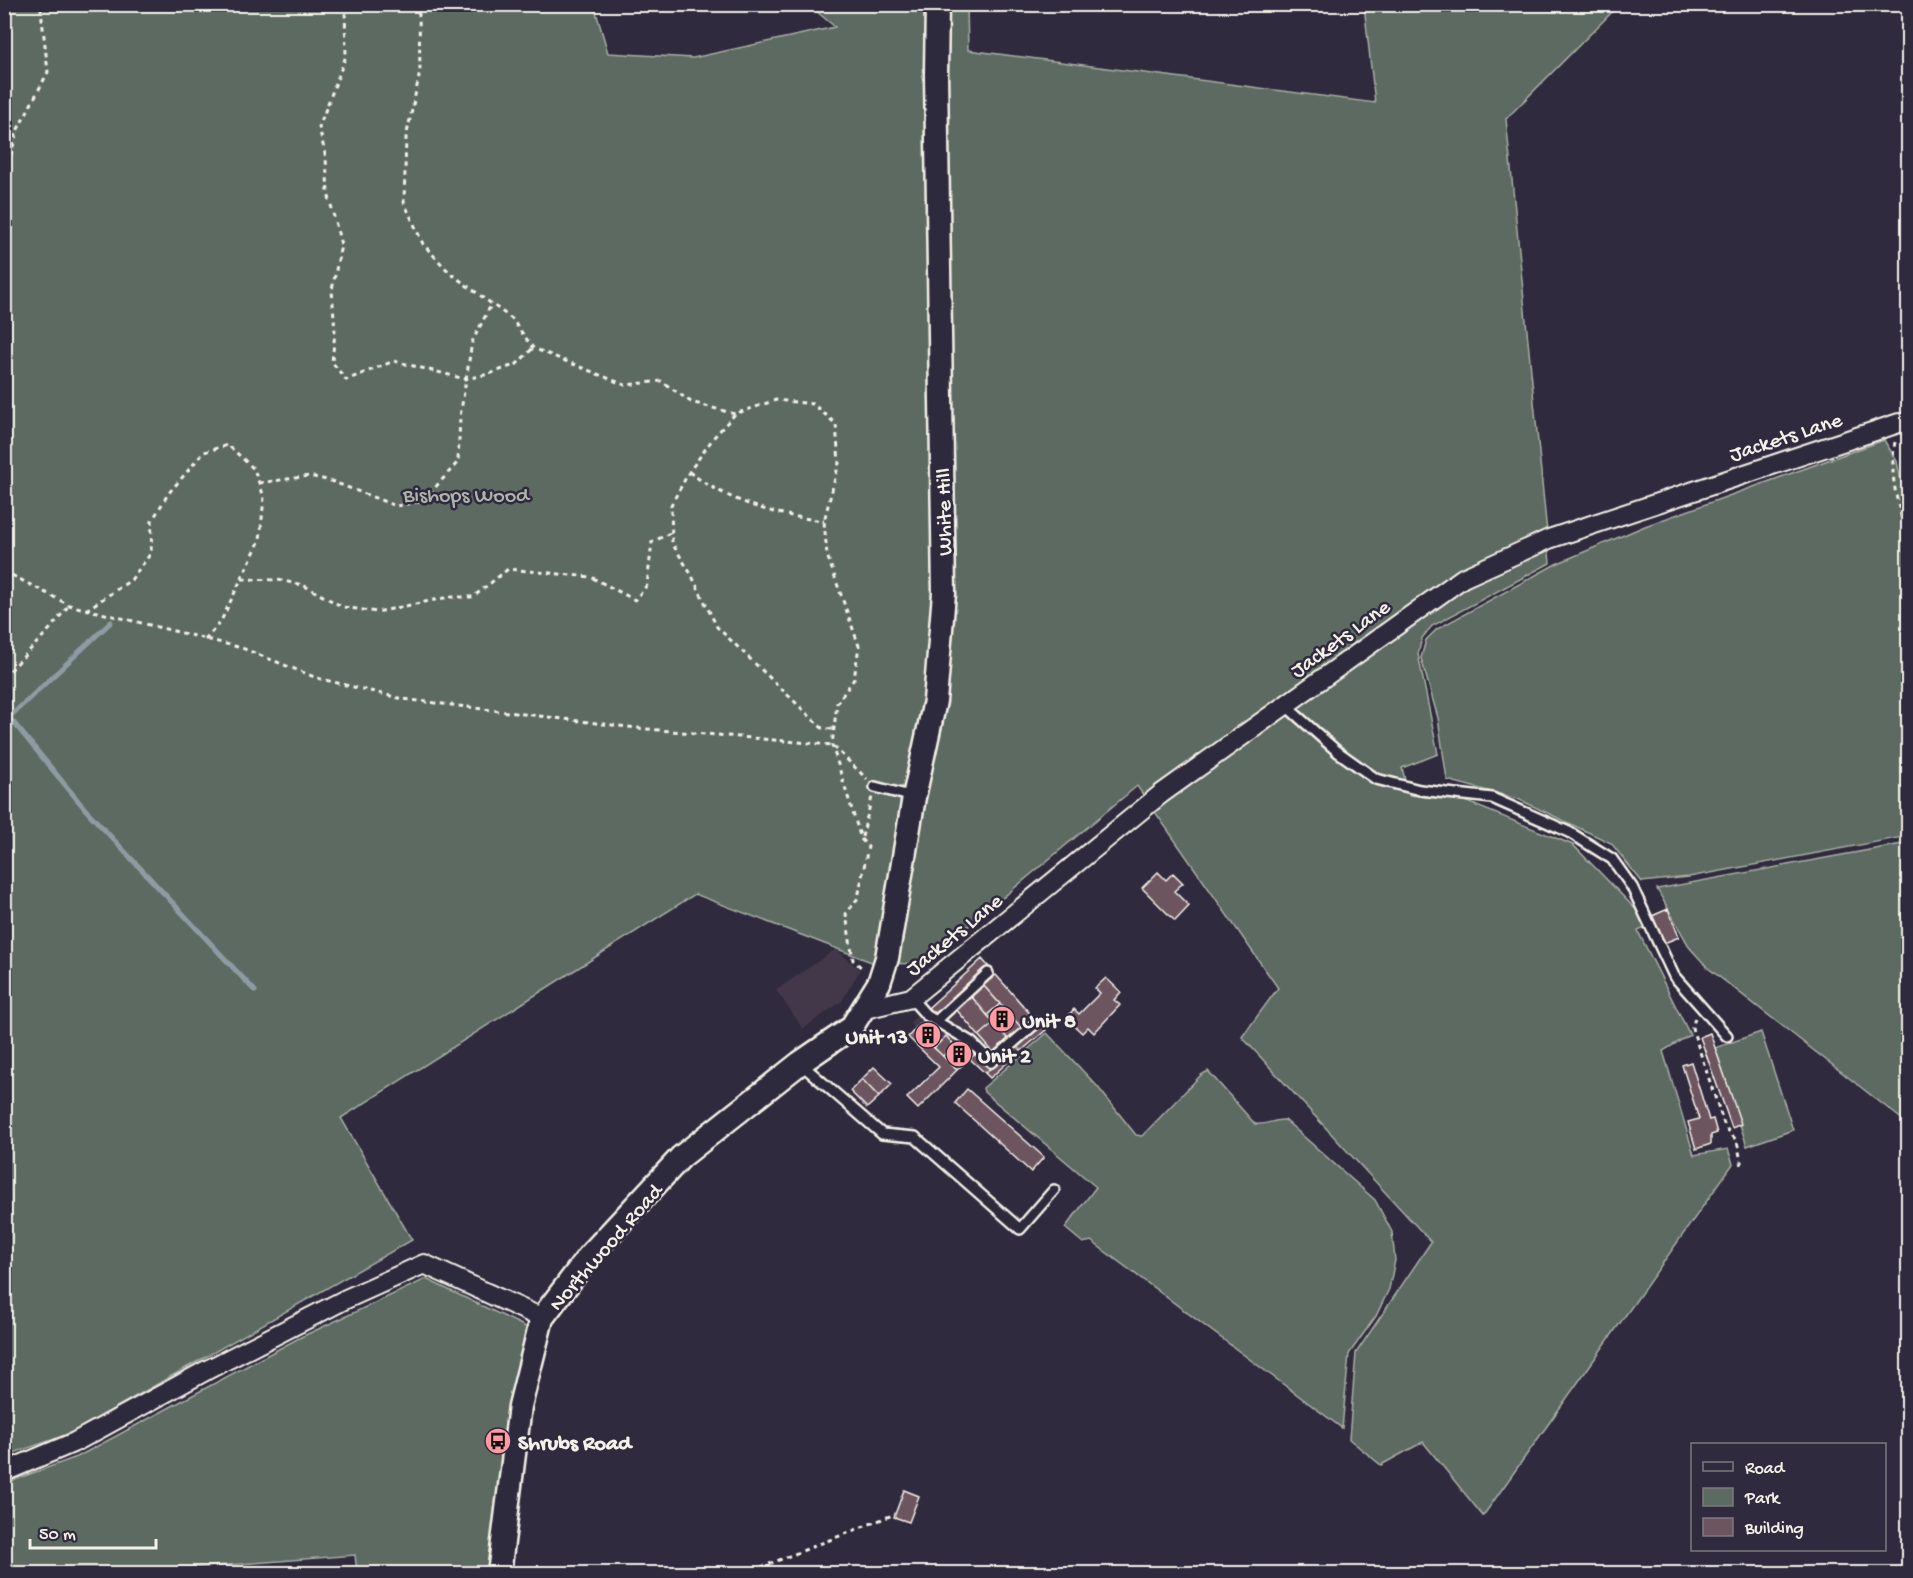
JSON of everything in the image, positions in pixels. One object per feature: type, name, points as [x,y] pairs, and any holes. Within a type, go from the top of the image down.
[{"type":"street","name":"White Hill","points":[[865,1010],[881,977],[887,958],[914,797],[935,700],[944,593],[936,74],[937,4]]},
{"type":"street","name":"Jackets Lane","points":[[865,1010],[911,998],[1161,794],[1463,578],[1550,539],[1904,423]]},
{"type":"street","name":"Northwood Road","points":[[499,1574],[520,1406],[542,1318],[589,1256],[681,1157],[800,1063],[850,1028],[865,1010]]},
{"type":"street","points":[[4,1472],[75,1442],[207,1370],[346,1299],[424,1264],[542,1318]]},
{"type":"lane","points":[[1285,705],[1338,752],[1376,779],[1420,790],[1492,798],[1569,832],[1612,859],[1632,887],[1674,976],[1727,1036]]},
{"type":"lane","points":[[875,787],[914,797]]},
{"type":"lane","points":[[936,1021],[988,973]]},
{"type":"lane","points":[[911,998],[926,1015],[971,1042],[991,1062],[1036,1023]]},
{"type":"lane","points":[[800,1063],[882,1134],[915,1137],[1020,1229],[1054,1190]]},
{"type":"path","points":[[4,182],[17,131],[48,72],[41,10],[43,4]]},
{"type":"path","points":[[345,4],[346,56],[319,127],[326,158],[328,194],[341,245],[332,290],[334,332],[332,362],[346,380],[394,361],[465,379],[489,374],[517,364],[533,348]]},
{"type":"path","points":[[414,4],[419,14],[420,72],[406,138],[404,202],[423,244],[450,273],[512,319],[533,348],[625,385],[661,381],[690,402],[735,414]]},
{"type":"path","points":[[259,483],[309,476],[331,481],[396,506],[423,501],[458,462],[465,379],[472,342],[492,303]]},
{"type":"path","points":[[832,729],[822,728],[717,627],[691,574],[672,543],[671,505],[689,472],[735,414],[776,400],[813,404],[836,424],[839,463],[824,521],[827,555],[859,646],[854,679],[837,703],[832,729],[832,746],[861,838],[868,847],[867,863],[858,898],[846,914],[853,960],[869,973],[881,977]]},
{"type":"path","points":[[1904,423],[1892,469],[1908,544]]},
{"type":"path","points":[[86,610],[130,580],[151,553],[152,521],[168,494],[204,452],[228,445],[254,469],[264,497],[260,540],[221,621],[205,640]]},
{"type":"path","points":[[689,472],[727,496],[757,509],[824,521]]},
{"type":"path","points":[[242,579],[278,580],[303,585],[343,607],[377,612],[449,597],[473,597],[508,569],[591,577],[635,600],[647,585],[652,542],[672,532]]},
{"type":"path","points":[[4,570],[69,605],[242,648],[316,678],[403,699],[636,728],[832,746],[875,787],[861,838]]},
{"type":"path","points":[[4,677],[50,629],[69,605]]},
{"type":"path","points":[[1700,1005],[1692,1028],[1725,1127],[1737,1141],[1742,1167]]},
{"type":"path","points":[[744,1574],[895,1514]]},
{"type":"shaded area","points":[[836,949],[860,970],[842,1001],[803,1029],[776,990]]},
{"type":"shaded area","points":[[982,959],[1046,1030],[990,1078],[970,1059],[957,1070],[909,1023]]},
{"type":"green space","name":"Bishops Wood","points":[[4,5],[594,5],[608,53],[693,58],[835,27],[809,5],[967,5],[968,50],[1375,103],[1364,5],[1619,5],[1506,119],[1550,563],[1432,626],[1422,638],[1418,654],[1438,754],[1402,768],[1409,795],[1460,799],[1573,845],[1651,925],[1638,931],[1690,1035],[1663,1051],[1694,1155],[1728,1149],[1733,1164],[1483,1516],[1423,1442],[1381,1465],[1349,1439],[1356,1353],[1431,1242],[1242,1037],[1278,988],[1137,786],[923,964],[874,963],[695,894],[341,1118],[412,1240],[69,1434],[5,1456]]},
{"type":"green space","points":[[1884,440],[1897,461],[1908,515],[1908,836],[1689,877],[1642,882],[1611,843],[1518,799],[1447,780],[1438,718],[1421,658],[1426,640],[1437,629],[1556,564],[1645,526]]},
{"type":"green space","points":[[1908,843],[1908,1124],[1708,968],[1690,948],[1657,889]]},
{"type":"green space","points":[[1761,1032],[1793,1130],[1747,1146],[1715,1048]]},
{"type":"green space","points":[[1047,1033],[1097,1086],[1136,1135],[1142,1136],[1201,1075],[1208,1071],[1255,1124],[1285,1120],[1375,1200],[1392,1232],[1395,1260],[1389,1289],[1376,1316],[1349,1354],[1342,1428],[1091,1241],[1083,1243],[1065,1228],[1096,1187],[984,1092],[983,1088]]},
{"type":"green space","points":[[426,1279],[526,1327],[486,1573],[357,1573],[355,1555],[177,1569],[161,1573],[5,1574],[5,1483],[77,1457],[301,1337]]},
{"type":"building","points":[[1158,872],[1166,880],[1173,873],[1183,883],[1174,891],[1189,906],[1175,921],[1142,888]]},
{"type":"building","points":[[1668,909],[1679,937],[1664,943],[1652,916]]},
{"type":"building","points":[[982,959],[988,966],[935,1015],[928,1008]]},
{"type":"building","points":[[996,975],[1033,1017],[1021,1027],[983,985]]},
{"type":"building","points":[[1106,978],[1121,992],[1114,1000],[1120,1005],[1094,1033],[1088,1027],[1082,1033],[1066,1018],[1074,1009],[1079,1014],[1100,993],[1095,988]]},
{"type":"building","points":[[983,985],[1000,1004],[987,1015],[971,996]]},
{"type":"building","points":[[971,996],[994,1023],[979,1036],[956,1009]]},
{"type":"building","name":"Unit 8","points":[[1000,1004],[1021,1027],[1008,1039],[987,1015]]},
{"type":"building","name":"Unit 13","points":[[921,1023],[940,1041],[934,1048],[915,1029]]},
{"type":"building","points":[[994,1023],[1008,1039],[993,1052],[979,1036]]},
{"type":"building","points":[[1041,1025],[1046,1030],[1021,1051],[1017,1047]]},
{"type":"building","points":[[915,1029],[957,1070],[918,1109],[907,1098],[939,1067],[908,1037]]},
{"type":"building","points":[[1710,1033],[1741,1124],[1732,1128],[1700,1037]]},
{"type":"building","points":[[946,1036],[954,1045],[943,1056],[934,1048]]},
{"type":"building","name":"Unit 2","points":[[959,1048],[969,1059],[957,1070],[947,1060]]},
{"type":"building","points":[[975,1054],[990,1069],[985,1073],[970,1059]]},
{"type":"building","points":[[1003,1057],[1008,1062],[990,1078],[985,1073]]},
{"type":"building","points":[[1691,1062],[1709,1120],[1713,1119],[1717,1133],[1711,1135],[1711,1144],[1696,1149],[1688,1122],[1699,1119],[1682,1065]]},
{"type":"building","points":[[874,1067],[892,1084],[879,1097],[862,1079]]},
{"type":"building","points":[[862,1079],[879,1097],[867,1108],[850,1091]]},
{"type":"building","points":[[967,1089],[1044,1157],[1031,1172],[955,1103]]},
{"type":"building","points":[[904,1490],[919,1496],[909,1522],[894,1517]]},
{"type":"waterway","points":[[4,722],[111,622]]},
{"type":"waterway","points":[[9,717],[85,809],[255,991]]},
{"type":"waterway","points":[[4,1361],[5,1369]]},
{"type":"place","name":"Unit 8","points":[[1002,1019]]},
{"type":"place","name":"Unit 13","points":[[928,1035]]},
{"type":"place","name":"Unit 2","points":[[959,1054]]},
{"type":"place","name":"Shrubs Road","points":[[498,1441]]}]
